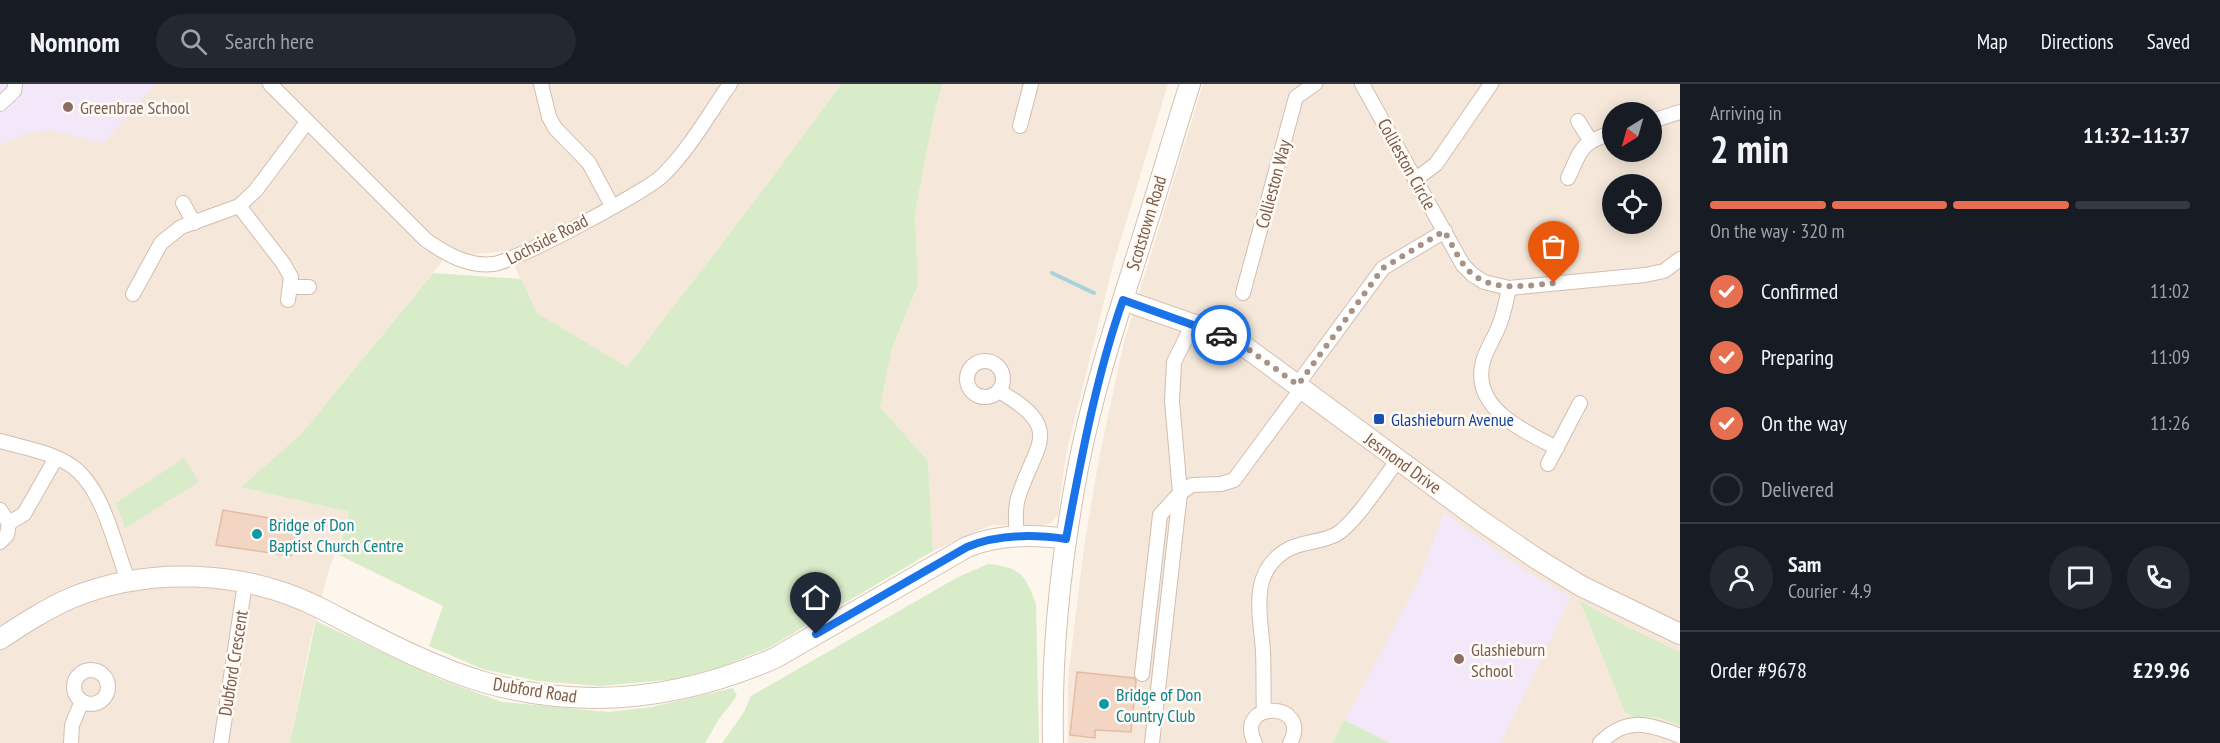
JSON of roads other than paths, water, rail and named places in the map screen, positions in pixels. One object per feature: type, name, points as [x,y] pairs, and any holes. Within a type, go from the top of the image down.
[{"type":"street","points":[[0,104],[14,91],[15,84]]},
{"type":"street","name":"Lochside Road","points":[[270,84],[426,240],[463,261],[494,264],[507,260],[647,188],[672,165],[730,84]]},
{"type":"street","points":[[541,84],[549,117],[555,128],[589,163],[612,206]]},
{"type":"street","points":[[1020,126],[1031,84]]},
{"type":"street","name":"Scotstown Road","points":[[1053,743],[1053,675],[1066,539],[1079,465],[1113,327],[1190,84]]},
{"type":"street","name":"Collieston Way","points":[[1243,293],[1296,97],[1316,84]]},
{"type":"street","name":"Collieston Circle","points":[[1362,84],[1463,265],[1484,282],[1509,288],[1645,275],[1664,271],[1680,259]]},
{"type":"street","points":[[1416,179],[1436,164],[1491,84]]},
{"type":"street","points":[[1662,118],[1680,112]]},
{"type":"street","points":[[1578,120],[1590,140]]},
{"type":"street","points":[[133,294],[161,243],[182,227],[239,206],[256,190],[308,122]]},
{"type":"street","points":[[1568,178],[1583,148],[1590,140],[1602,136]]},
{"type":"street","points":[[183,203],[194,223]]},
{"type":"street","points":[[239,206],[283,263],[291,278],[289,294],[309,287]]},
{"type":"street","points":[[1142,674],[1159,519],[1163,512],[1179,493],[1192,485],[1221,484],[1233,480],[1383,268],[1444,231]]},
{"type":"street","points":[[1509,288],[1499,327],[1486,351],[1481,367],[1482,382],[1488,398],[1515,427],[1557,448]]},
{"type":"street","name":"Jesmond Drive","points":[[1123,300],[1193,324],[1248,349],[1480,520],[1546,564],[1581,586],[1680,634]]},
{"type":"street","points":[[1152,743],[1179,493],[1172,401],[1174,362],[1193,324]]},
{"type":"street","points":[[999,391],[1020,403],[1035,419],[1040,432],[1040,447],[1018,498],[1016,536]]},
{"type":"street","points":[[1548,464],[1580,403]]},
{"type":"street","points":[[0,441],[56,458],[78,470],[100,503],[110,525],[128,580]]},
{"type":"street","points":[[9,524],[24,514],[56,458]]},
{"type":"street","points":[[1264,712],[1263,652],[1258,611],[1263,578],[1267,570],[1285,550],[1337,534],[1348,524],[1398,460]]},
{"type":"street","points":[[0,510],[9,524],[7,535],[0,542]]},
{"type":"street","name":"Dubford Road","points":[[0,639],[28,620],[71,598],[128,580],[178,576],[215,578],[282,593],[420,656],[488,683],[554,696],[621,698],[681,690],[743,672],[785,652],[967,547],[989,538],[1016,536],[1066,539]]},
{"type":"street","name":"Dubford Crescent","points":[[221,743],[245,583]]},
{"type":"street","points":[[71,743],[72,725],[82,701]]},
{"type":"street","points":[[1255,743],[1252,729],[1254,722],[1264,712],[1279,710],[1291,719],[1294,733],[1290,743]]},
{"type":"street","points":[[1600,743],[1610,733],[1626,724],[1653,727],[1680,736]]},
{"type":"waterway","points":[[1052,273],[1094,293]]},
{"type":"place","name":"Greenbrae School","points":[[68,107]]},
{"type":"place","name":"Glashieburn Avenue","points":[[1379,419]]},
{"type":"place","name":"Bridge of Don Baptist Church Centre","points":[[257,534]]},
{"type":"place","name":"Glashieburn School","points":[[1459,659]]},
{"type":"place","name":"Bridge of Don Country Club","points":[[1104,704]]}]
